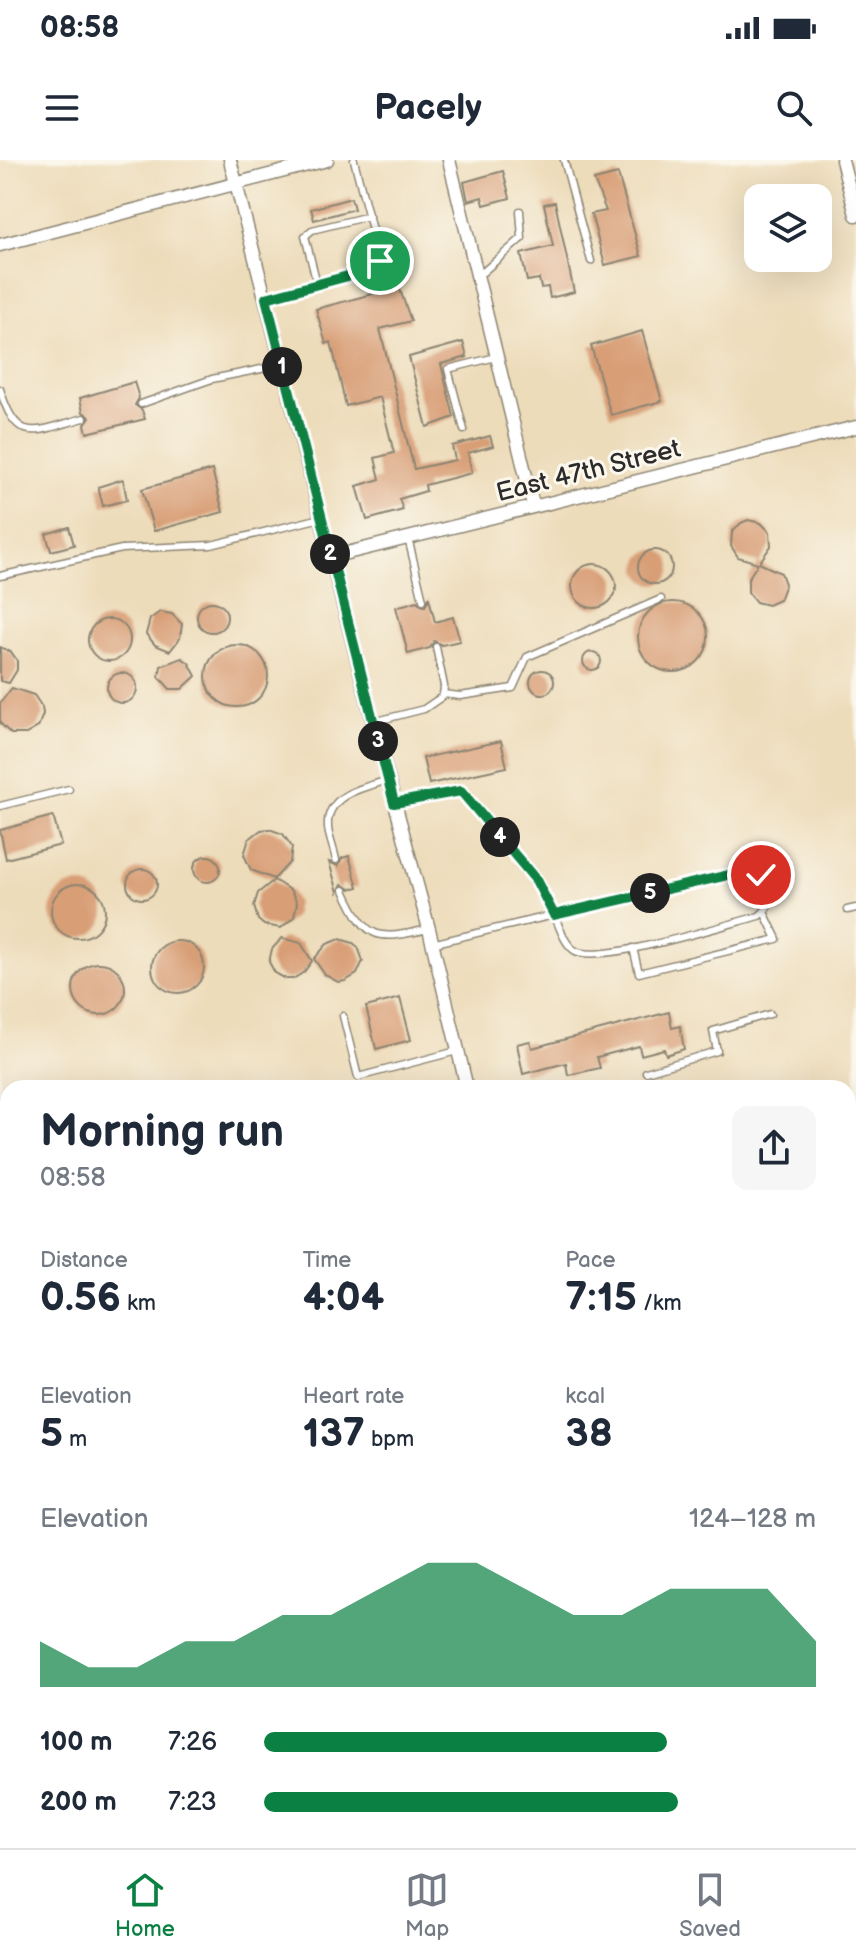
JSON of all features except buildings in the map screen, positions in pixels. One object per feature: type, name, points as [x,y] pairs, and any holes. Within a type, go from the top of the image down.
[{"type":"street","points":[[230,160],[429,929],[465,1080]]},
{"type":"street","points":[[0,245],[327,160]]},
{"type":"street","points":[[449,160],[533,505]]},
{"type":"street","points":[[842,160],[856,214]]},
{"type":"street","name":"East 47th Street","points":[[331,557],[856,427]]},
{"type":"lane","points":[[266,298],[374,269],[380,261],[354,160]]},
{"type":"lane","points":[[564,160],[591,261]]},
{"type":"lane","points":[[476,274],[483,272],[522,238],[520,211]]},
{"type":"lane","points":[[317,284],[305,236],[312,230],[369,216]]},
{"type":"lane","points":[[464,430],[448,369],[496,357]]},
{"type":"lane","points":[[141,404],[212,379],[281,365]]},
{"type":"lane","points":[[0,389],[7,412],[19,427],[31,432],[84,418]]},
{"type":"lane","points":[[0,576],[122,549],[211,545],[321,518]]},
{"type":"lane","points":[[408,538],[423,600]]},
{"type":"lane","points":[[443,694],[460,696],[513,688],[527,657],[661,599]]},
{"type":"lane","points":[[373,722],[424,709],[443,694],[436,647]]},
{"type":"lane","points":[[336,860],[328,826],[330,814],[348,791],[389,780]]},
{"type":"lane","points":[[0,806],[69,789]]},
{"type":"lane","points":[[394,803],[461,791],[536,880],[554,915],[566,940],[575,951],[589,954],[633,948],[759,916],[768,909],[768,883],[761,875],[746,871],[554,915],[432,944]]},
{"type":"lane","points":[[344,890],[354,912],[372,933],[387,938],[429,929]]},
{"type":"lane","points":[[847,910],[856,908]]},
{"type":"lane","points":[[633,948],[639,973],[777,939],[764,912]]},
{"type":"lane","points":[[646,1072],[717,1051],[713,1031],[770,1014]]},
{"type":"lane","points":[[343,1016],[358,1077],[457,1051]]},
{"type":"route","points":[[380,261],[374,269],[266,298],[394,803],[461,791],[536,880],[554,915],[746,871],[761,875]]}]
